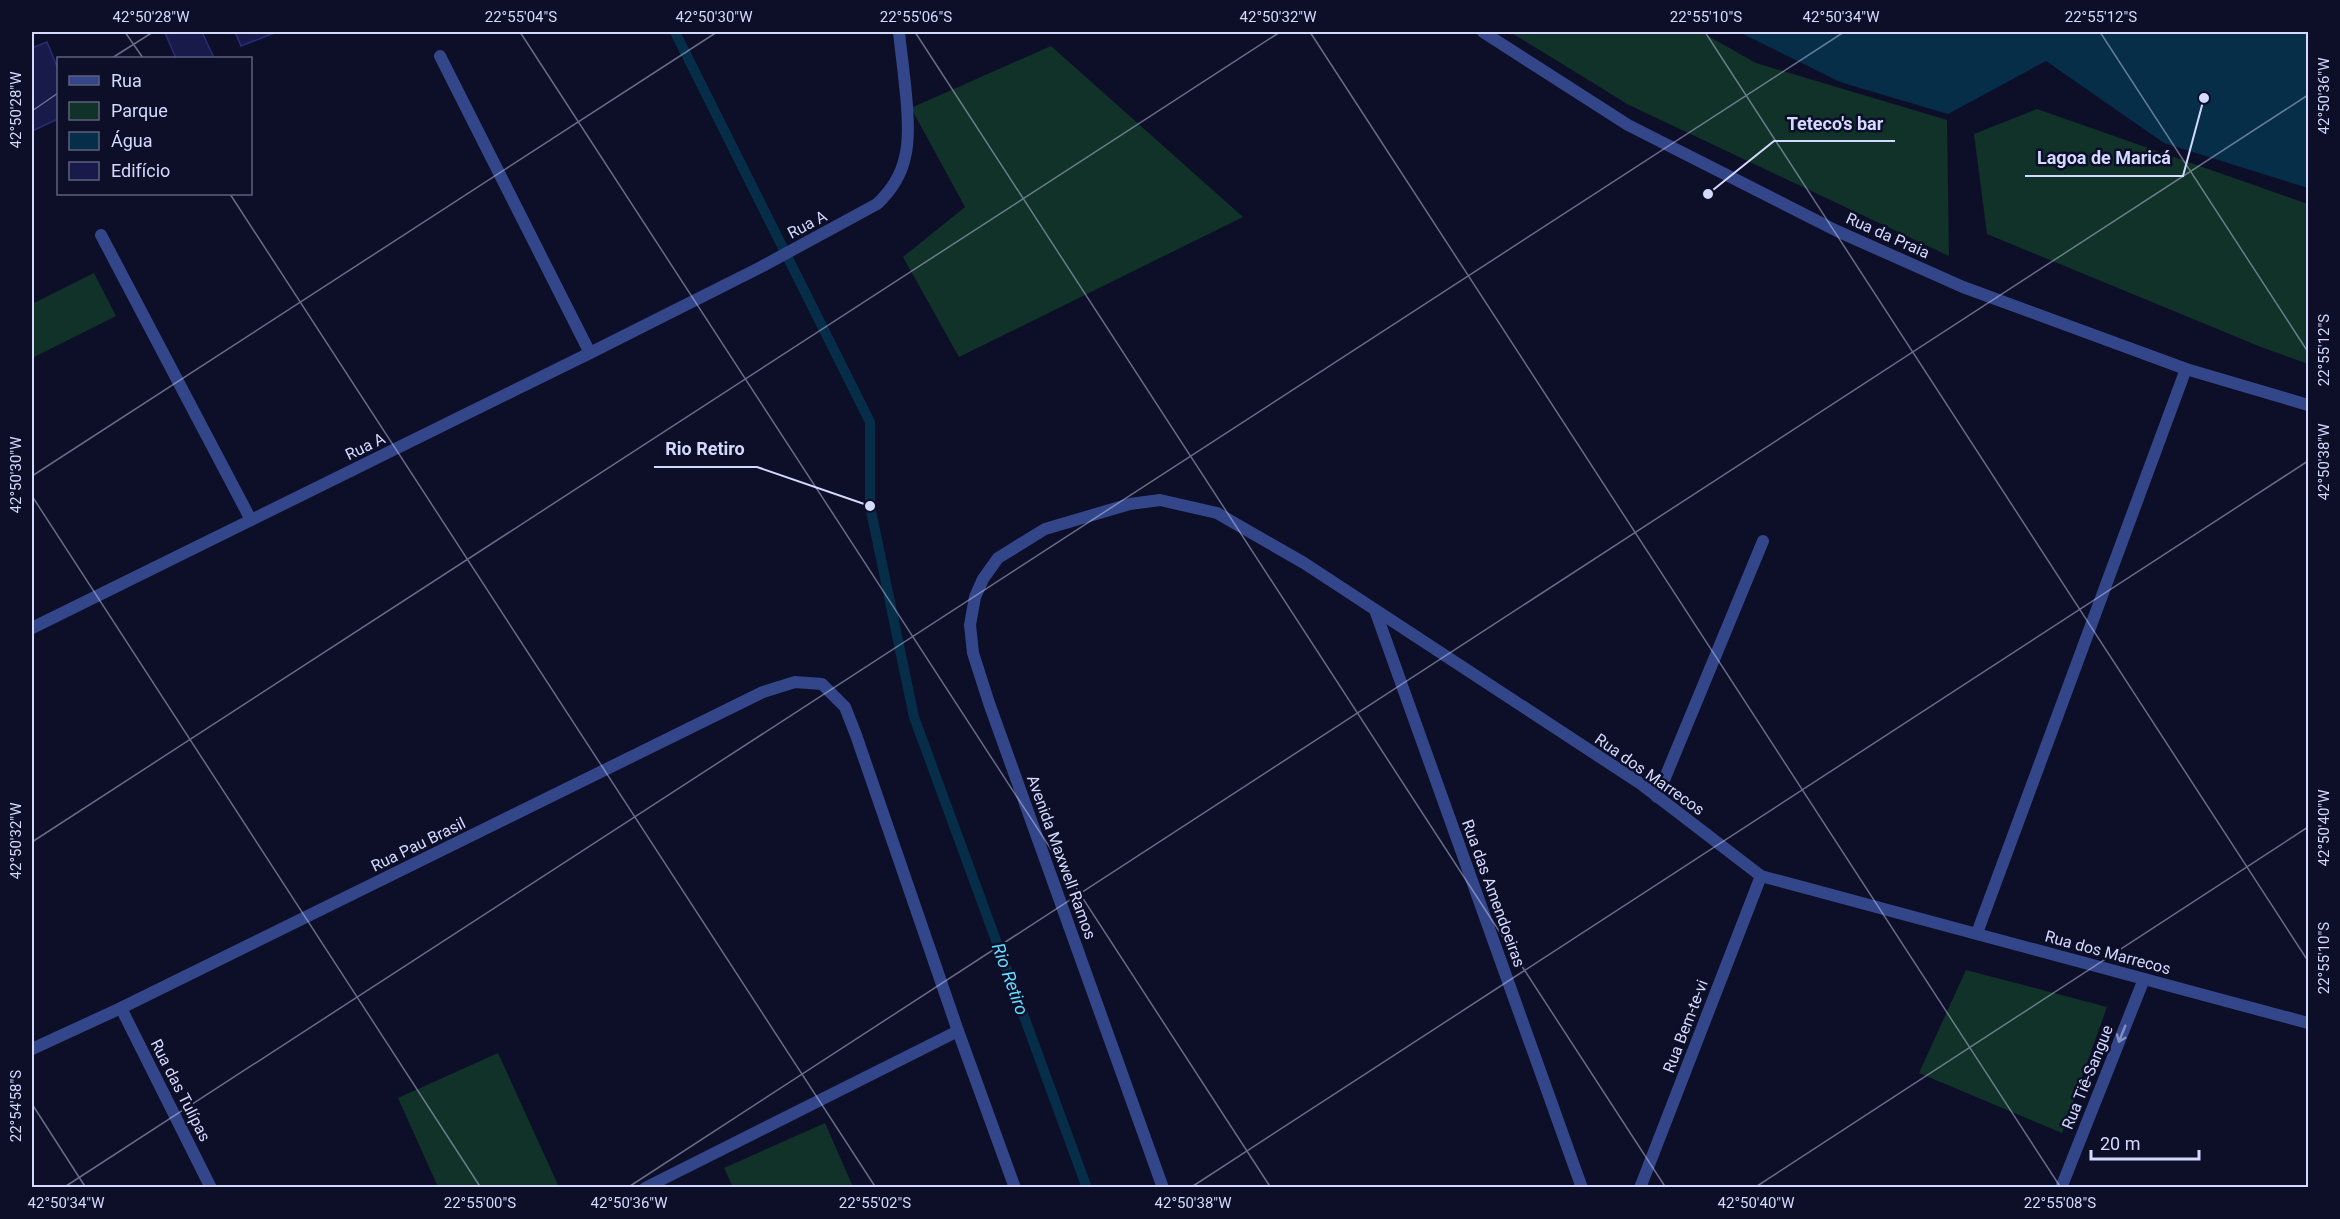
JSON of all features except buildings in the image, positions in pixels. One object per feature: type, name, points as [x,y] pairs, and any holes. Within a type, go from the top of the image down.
[{"type":"street","name":"Rua A","points":[[32,628],[590,353],[761,267],[877,204],[889,193],[898,179],[906,156],[907,126],[899,32]]},
{"type":"street","name":"Rua da Praia","points":[[1483,32],[1628,125],[1837,231],[1963,287],[2186,369],[2308,405]]},
{"type":"street","points":[[440,56],[590,353]]},
{"type":"street","points":[[101,235],[251,520]]},
{"type":"street","points":[[1977,933],[2186,369]]},
{"type":"street","name":"Rua dos Marrecos","points":[[1016,545],[1045,528],[1130,504],[1160,500],[1217,513],[1304,563],[1657,797],[1761,876],[2308,1023]]},
{"type":"street","points":[[1657,797],[1763,541]]},
{"type":"street","name":"Avenida Maxwell Ramos","points":[[1016,545],[998,558],[983,579],[975,597],[970,625],[974,653],[989,703],[1163,1188]]},
{"type":"street","name":"Rua das Amendoeiras","points":[[1375,610],[1582,1188]]},
{"type":"street","name":"Rua Pau Brasil","points":[[32,1049],[121,1008],[763,692],[795,682],[822,684],[845,707],[958,1031]]},
{"type":"street","name":"Rua Bem-te-vi","points":[[1640,1188],[1761,876]]},
{"type":"street","name":"Rua Tiê-Sangue","points":[[2061,1188],[2144,979]]},
{"type":"street","name":"Rua das Tulípas","points":[[121,1008],[212,1188]]},
{"type":"street","points":[[645,1188],[958,1031],[1015,1188]]},
{"type":"green space","points":[[1510,32],[1701,32],[1756,63],[1947,120],[1949,256],[1629,105]]},
{"type":"green space","points":[[1051,46],[1243,217],[959,357],[903,257],[965,207],[911,108]]},
{"type":"green space","points":[[2037,109],[2308,204],[2308,364],[2261,347],[1987,234],[1974,134]]},
{"type":"green space","points":[[94,273],[116,316],[32,358],[32,304]]},
{"type":"green space","points":[[1966,970],[2107,1007],[2062,1133],[1919,1073]]},
{"type":"green space","points":[[498,1053],[559,1187],[438,1187],[398,1098]]},
{"type":"green space","points":[[825,1123],[853,1187],[733,1187],[724,1168]]},
{"type":"water","points":[[1739,32],[2308,32],[2308,188],[2164,143],[2046,61],[1948,114],[1840,82]]},
{"type":"waterway","name":"Rio Retiro","points":[[675,32],[870,422],[870,506],[914,717],[1087,1188]]},
{"type":"place","name":"Lagoa de Maricá","points":[[2204,98]]},
{"type":"place","name":"Teteco's bar","points":[[1708,194]]},
{"type":"place","name":"Rio Retiro","points":[[870,506]]}]
